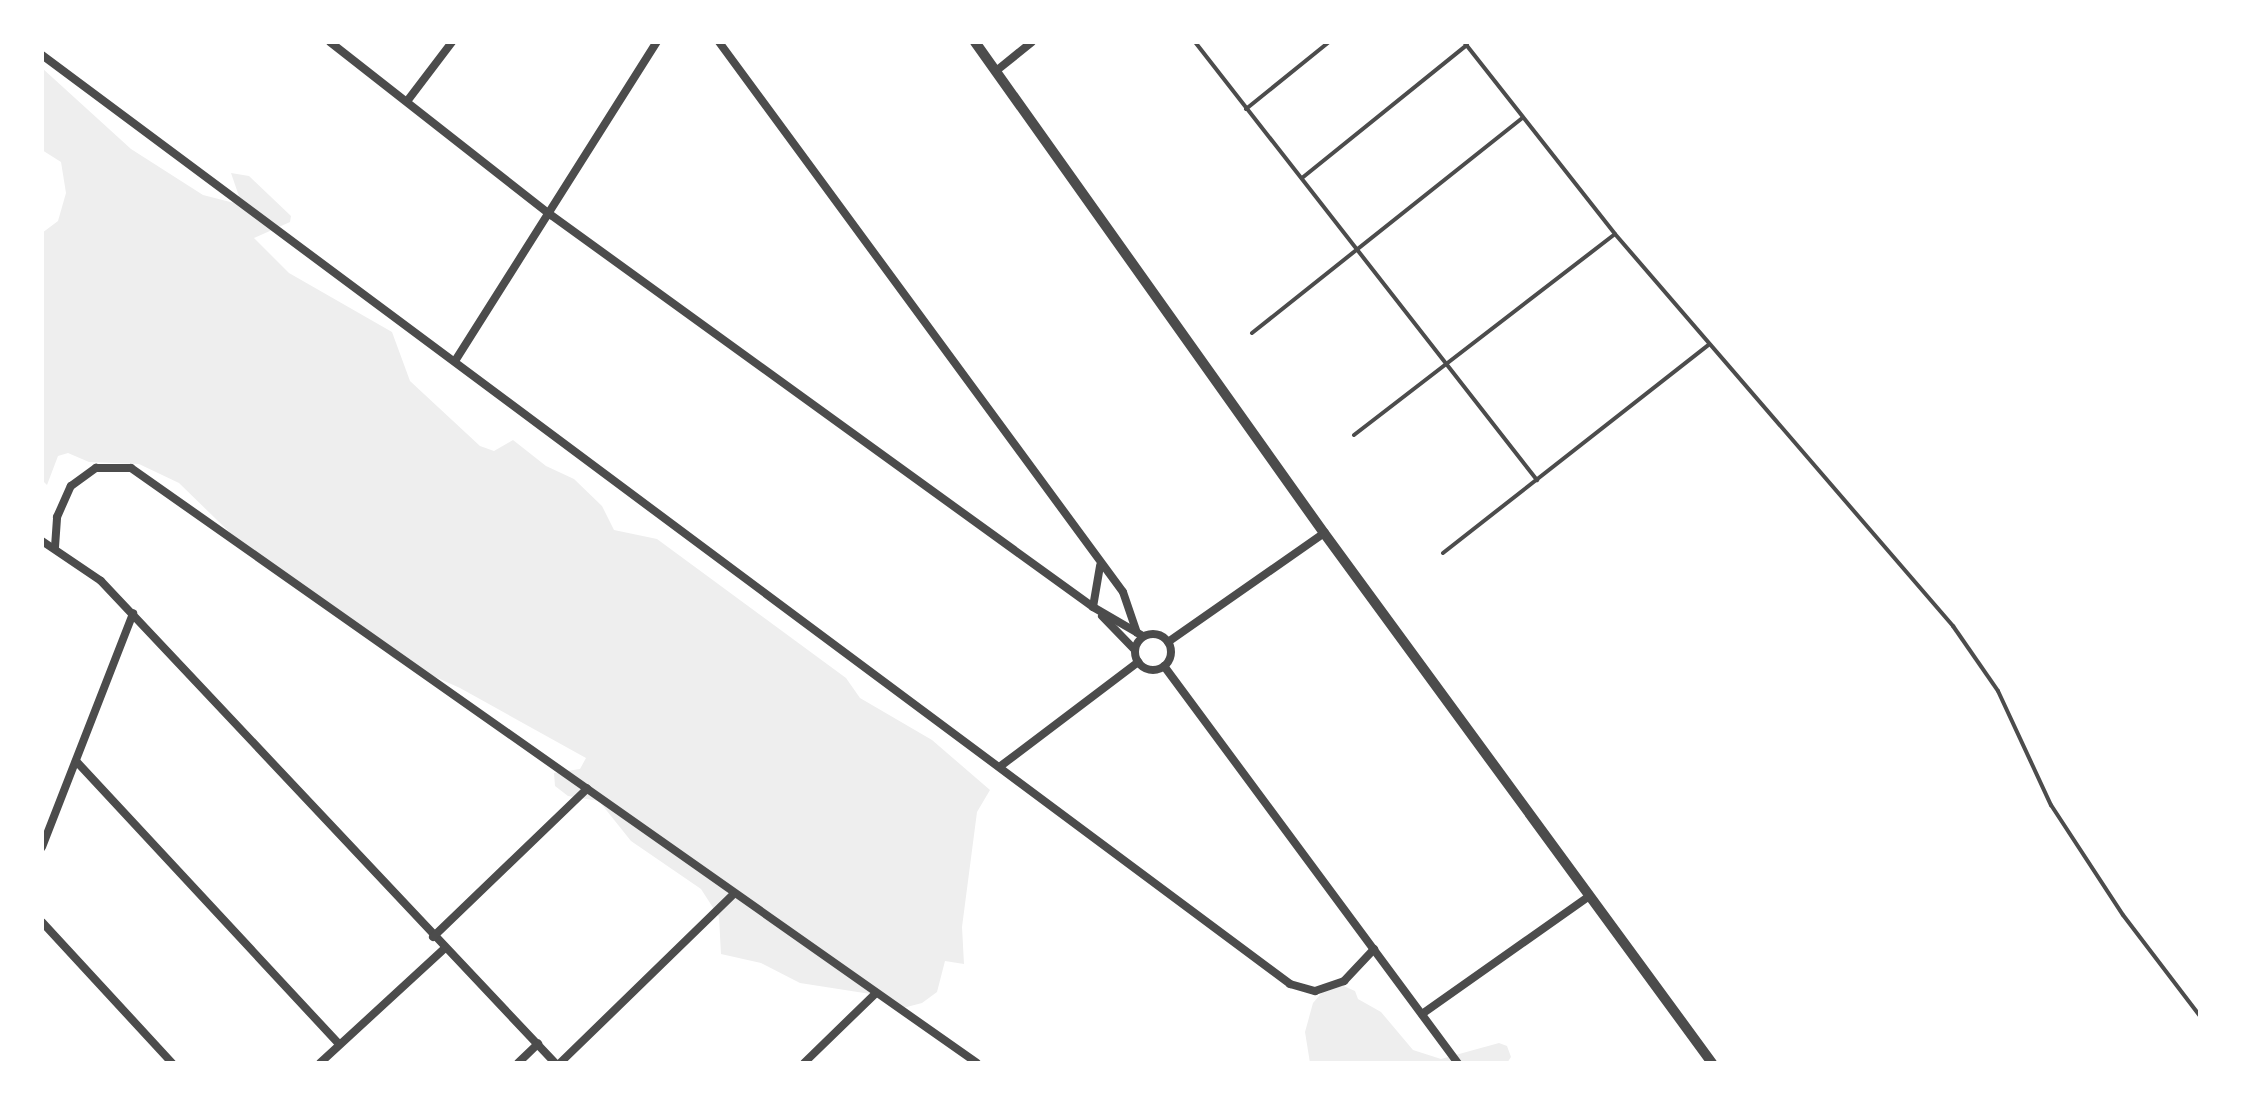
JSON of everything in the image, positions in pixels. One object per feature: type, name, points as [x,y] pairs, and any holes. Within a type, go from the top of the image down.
[{"type":"street","points":[[330,42],[408,100],[551,215],[1093,607],[1140,634],[1159,635],[1168,642],[1170,657],[1164,666],[1149,669],[1138,662],[1135,650],[1093,607]]},
{"type":"street","points":[[408,100],[452,42]]},
{"type":"street","points":[[455,361],[551,215],[657,42]]},
{"type":"street","points":[[719,42],[1100,565],[1123,592],[1140,634],[1135,650]]},
{"type":"street","points":[[975,42],[1324,533],[1712,1063]]},
{"type":"street","points":[[996,71],[1032,42]]},
{"type":"street","points":[[42,55],[1002,765],[1290,984],[1315,991],[1344,981],[1374,949]]},
{"type":"street","points":[[55,547],[57,517],[71,486],[96,468],[131,468],[733,895],[977,1063]]},
{"type":"street","points":[[1168,642],[1324,533]]},
{"type":"street","points":[[42,541],[83,565],[133,613],[444,949],[558,1063],[733,895]]},
{"type":"street","points":[[1093,607],[1100,565]]},
{"type":"street","points":[[42,847],[133,613]]},
{"type":"street","points":[[1002,765],[1138,662]]},
{"type":"street","points":[[1164,666],[1458,1063]]},
{"type":"street","points":[[76,761],[339,1044]]},
{"type":"street","points":[[433,937],[587,789]]},
{"type":"street","points":[[1422,1014],[1589,896]]},
{"type":"street","points":[[42,922],[172,1063]]},
{"type":"street","points":[[320,1063],[444,949]]},
{"type":"street","points":[[804,1063],[876,993]]},
{"type":"street","points":[[518,1063],[538,1044]]},
{"type":"lane","points":[[1195,42],[1537,480]]},
{"type":"lane","points":[[1246,109],[1329,42]]},
{"type":"lane","points":[[1302,178],[1465,44],[1615,234],[1953,626],[1998,691],[2051,805],[2123,915],[2200,1016]]},
{"type":"lane","points":[[1252,333],[1523,117]]},
{"type":"lane","points":[[1354,435],[1615,234]]},
{"type":"lane","points":[[1443,553],[1709,344]]},
{"type":"shaded area","points":[[42,68],[131,149],[203,195],[242,205],[231,173],[249,176],[291,216],[290,222],[254,238],[289,273],[392,332],[410,381],[480,446],[494,451],[513,440],[546,466],[574,479],[602,506],[614,530],[657,539],[846,678],[860,698],[932,740],[990,790],[977,812],[962,927],[964,964],[945,961],[937,992],[922,1003],[899,1009],[877,995],[800,983],[761,963],[721,954],[719,917],[701,889],[631,841],[599,801],[568,796],[555,786],[554,773],[580,769],[586,758],[460,688],[393,658],[351,618],[257,559],[179,483],[139,464],[89,462],[68,453],[58,456],[47,485],[42,480],[42,233],[58,221],[66,193],[61,162],[42,150]]},
{"type":"shaded area","points":[[1332,981],[1355,991],[1358,999],[1381,1012],[1413,1050],[1441,1059],[1499,1043],[1507,1046],[1511,1057],[1507,1063],[1310,1063],[1305,1032],[1313,1003]]}]
